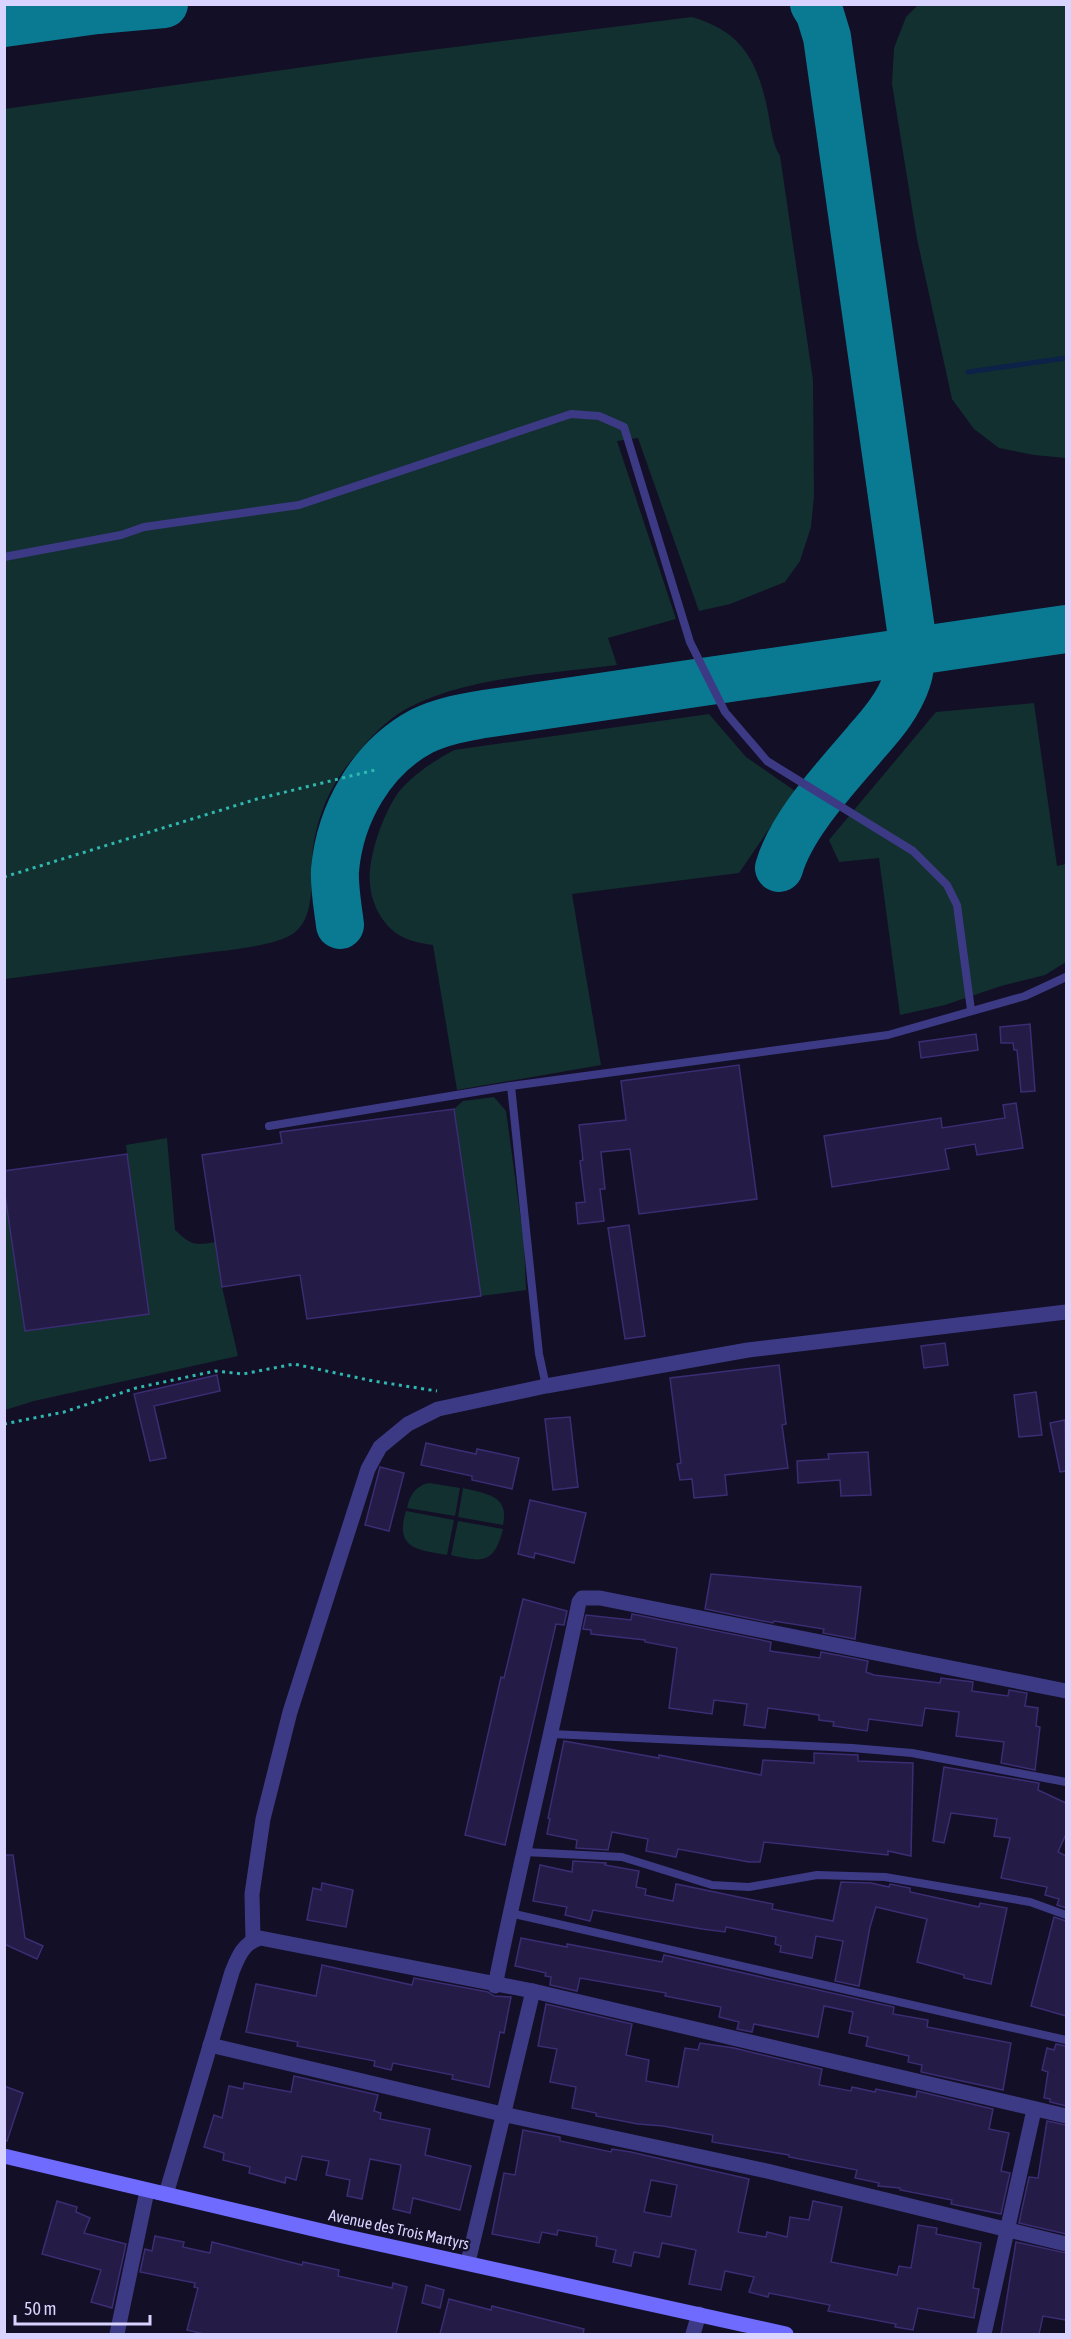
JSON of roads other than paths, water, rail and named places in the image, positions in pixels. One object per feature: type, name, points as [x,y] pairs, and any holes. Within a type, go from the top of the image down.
[{"type":"main road","name":"Avenue des Trois Martyrs","points":[[4,2156],[343,2236],[786,2334]]},
{"type":"street","points":[[253,1940],[252,1894],[263,1819],[290,1712],[368,1469],[380,1447],[408,1424],[438,1409],[546,1386],[748,1350],[1066,1312]]},
{"type":"street","points":[[495,1986],[552,1734],[579,1602],[582,1598],[588,1597],[978,1671],[1066,1691]]},
{"type":"street","points":[[166,2194],[240,1952],[253,1940],[269,1938],[495,1986],[532,1991],[1066,2116]]},
{"type":"street","points":[[468,2262],[532,1991]]},
{"type":"street","points":[[210,2045],[502,2114],[767,2171],[1066,2244]]},
{"type":"street","points":[[984,2334],[1034,2110]]},
{"type":"street","points":[[117,2334],[147,2191]]},
{"type":"street","points":[[693,2334],[699,2314]]},
{"type":"lane","points":[[4,557],[120,535],[144,527],[299,505],[571,414],[599,416],[624,427],[690,642],[725,712],[767,760],[913,851],[947,885],[957,905],[971,1010]]},
{"type":"lane","points":[[269,1126],[512,1086],[888,1035],[1025,996],[1066,977]]},
{"type":"lane","points":[[512,1086],[539,1354],[546,1386]]},
{"type":"lane","points":[[552,1734],[852,1748],[912,1753],[1066,1782]]},
{"type":"lane","points":[[525,1852],[622,1857],[712,1885],[749,1887],[817,1875],[885,1877],[1030,1902],[1066,1915]]},
{"type":"lane","points":[[510,1913],[1066,2040]]},
{"type":"waterway","points":[[968,372],[1066,358]]}]
